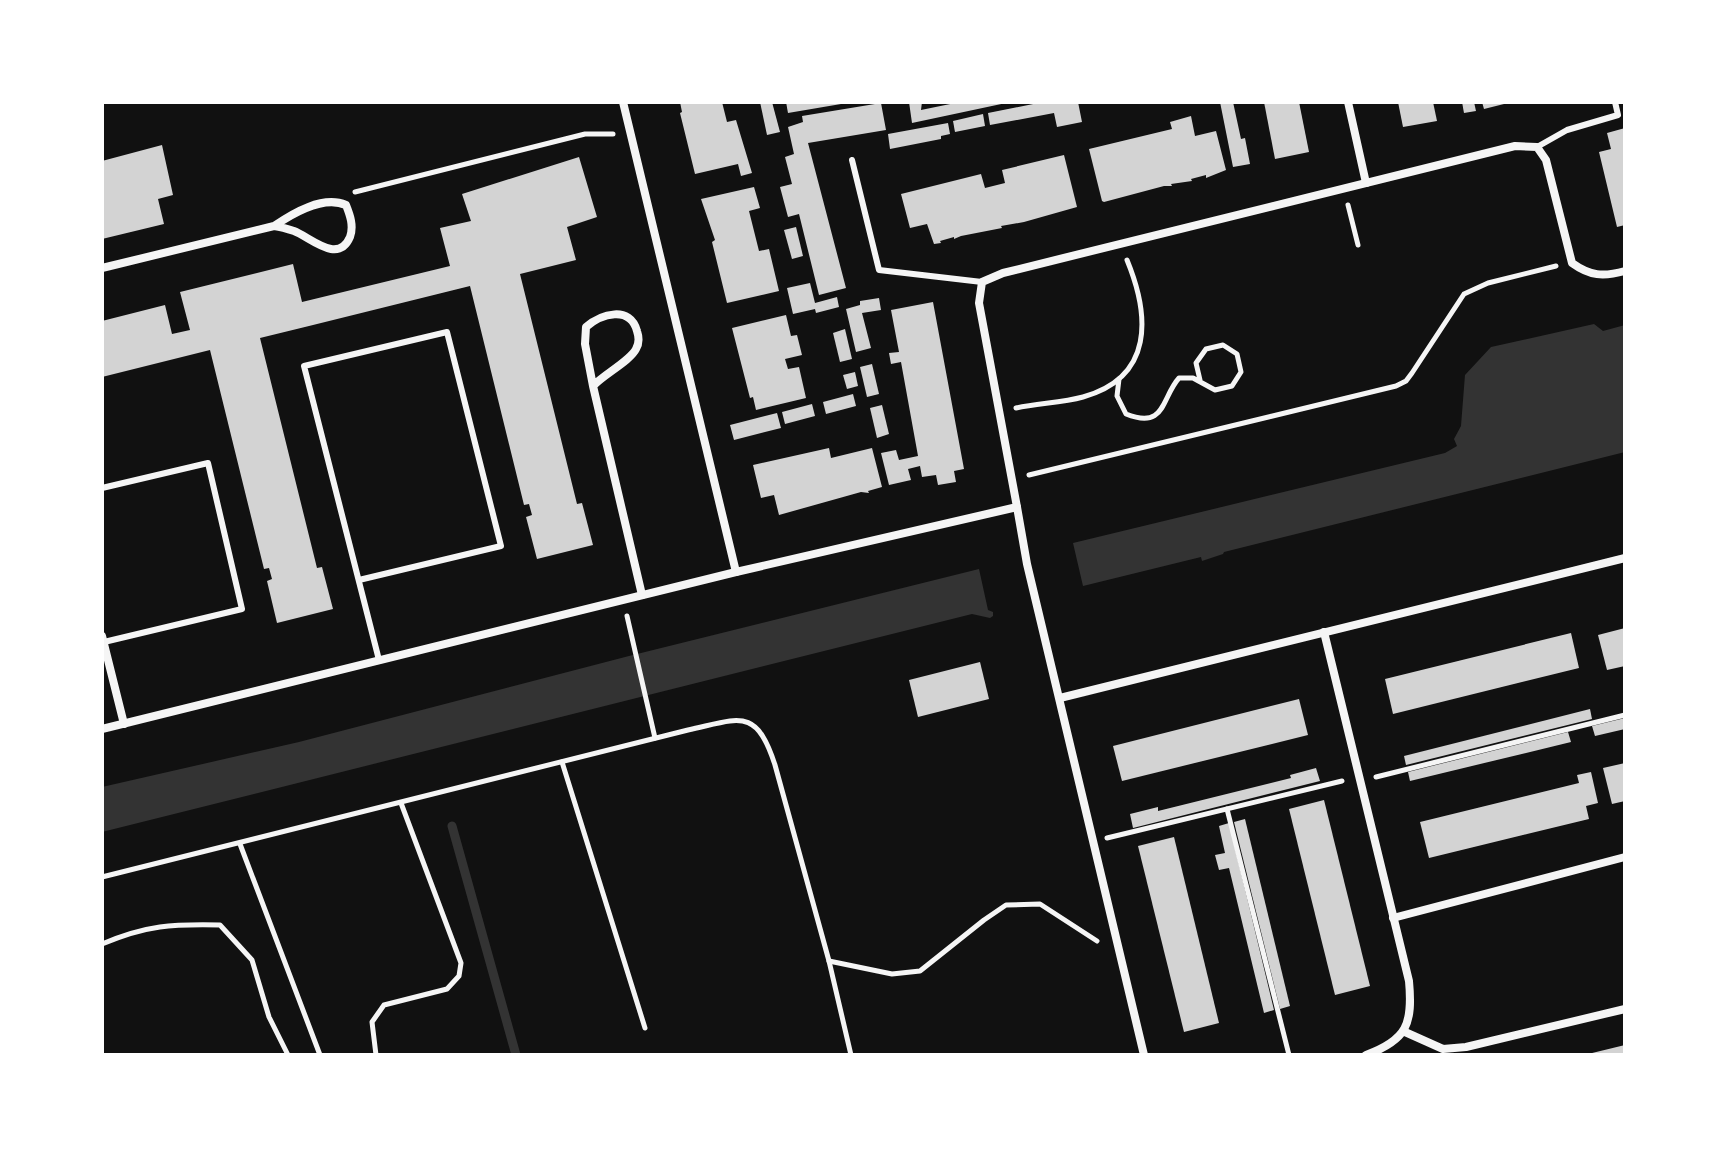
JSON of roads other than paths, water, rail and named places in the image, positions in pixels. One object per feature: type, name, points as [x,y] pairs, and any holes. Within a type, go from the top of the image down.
[{"type":"street","points":[[623,102],[736,572]]},
{"type":"street","points":[[1348,102],[1366,183]]},
{"type":"street","points":[[1144,1055],[1027,564],[979,303],[982,282],[1003,273],[1515,146],[1537,147],[1546,160],[1572,263],[1586,273],[1598,276],[1625,271]]},
{"type":"street","points":[[102,268],[274,226],[295,211],[335,200],[346,205],[352,228],[349,240],[341,248],[316,245],[296,231],[274,226]]},
{"type":"street","points":[[593,386],[604,374],[635,352],[639,341],[637,327],[626,316],[612,314],[598,317],[586,327],[585,344],[593,386],[642,595]]},
{"type":"street","points":[[102,729],[736,572],[1017,507]]},
{"type":"street","points":[[1060,698],[1625,558]]},
{"type":"street","points":[[1324,632],[1410,995],[1411,1008],[1405,1032],[1386,1048],[1366,1055]]},
{"type":"street","points":[[103,639],[124,724]]},
{"type":"street","points":[[1393,918],[1625,857]]},
{"type":"street","points":[[1405,1032],[1443,1049],[1466,1047],[1625,1009]]},
{"type":"lane","points":[[1537,147],[1567,130],[1618,115],[1615,102]]},
{"type":"lane","points":[[852,160],[879,270],[982,282]]},
{"type":"lane","points":[[359,580],[501,546],[447,332],[304,366],[379,660]]},
{"type":"lane","points":[[102,488],[208,463],[242,609],[103,639]]},
{"type":"waterway","points":[[452,826],[516,1055]]}]
